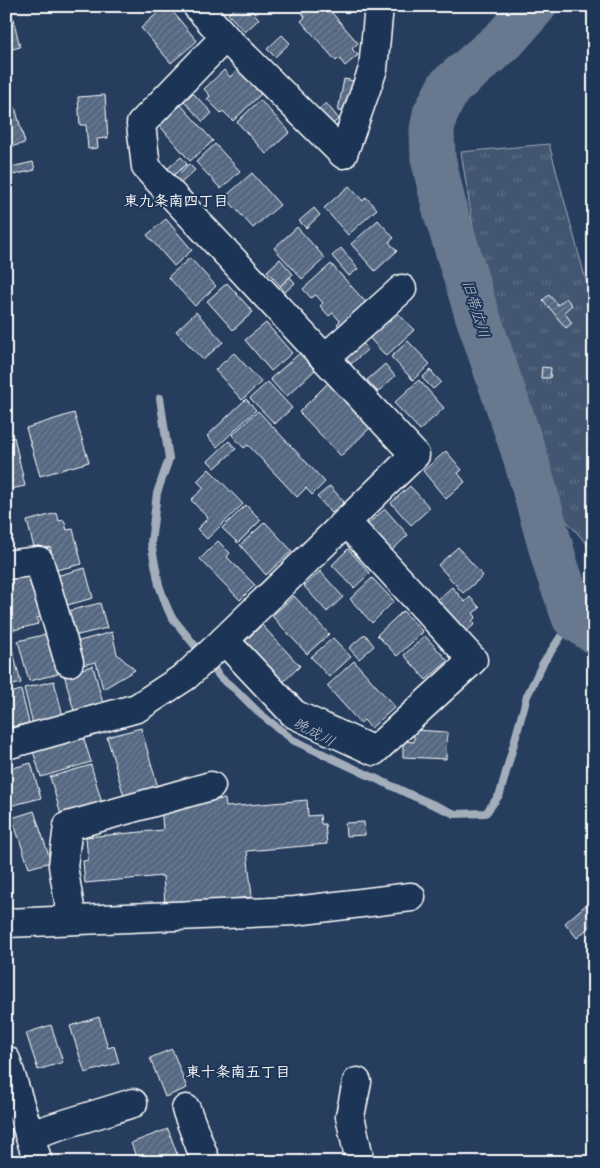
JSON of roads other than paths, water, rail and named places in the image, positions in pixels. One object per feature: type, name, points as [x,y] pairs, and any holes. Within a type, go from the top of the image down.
[{"type":"main road","points":[[197,6],[225,37],[343,154],[372,69],[378,6]]},
{"type":"main road","points":[[6,745],[137,708],[186,676],[416,455],[146,167],[141,124],[225,37]]},
{"type":"main road","points":[[325,358],[402,289]]},
{"type":"main road","points":[[220,644],[294,714],[374,751],[473,660],[346,522]]},
{"type":"main road","points":[[6,565],[39,561],[69,662]]},
{"type":"main road","points":[[72,920],[63,866],[68,826],[211,786]]},
{"type":"main road","points":[[6,923],[295,911],[412,897]]},
{"type":"main road","points":[[6,1060],[38,1162]]},
{"type":"main road","points":[[357,1082],[350,1116],[360,1162]]},
{"type":"main road","points":[[30,1135],[132,1103]]},
{"type":"main road","points":[[186,1108],[206,1162]]},
{"type":"waterway","name":"旧帯広川","points":[[534,6],[505,39],[449,87],[435,114],[432,130],[433,158],[445,210],[476,311],[525,456],[557,569],[574,617],[594,631]]},
{"type":"waterway","name":"晩成川","points":[[160,398],[169,459],[157,493],[151,543],[159,585],[166,605],[171,616],[221,678],[258,712],[293,740],[455,814],[486,813],[500,794],[527,696],[543,663],[574,617]]},
{"type":"district","name":"東九条南四丁目","points":[[176,201]]},
{"type":"district","name":"東十条南五丁目","points":[[238,1072]]}]
